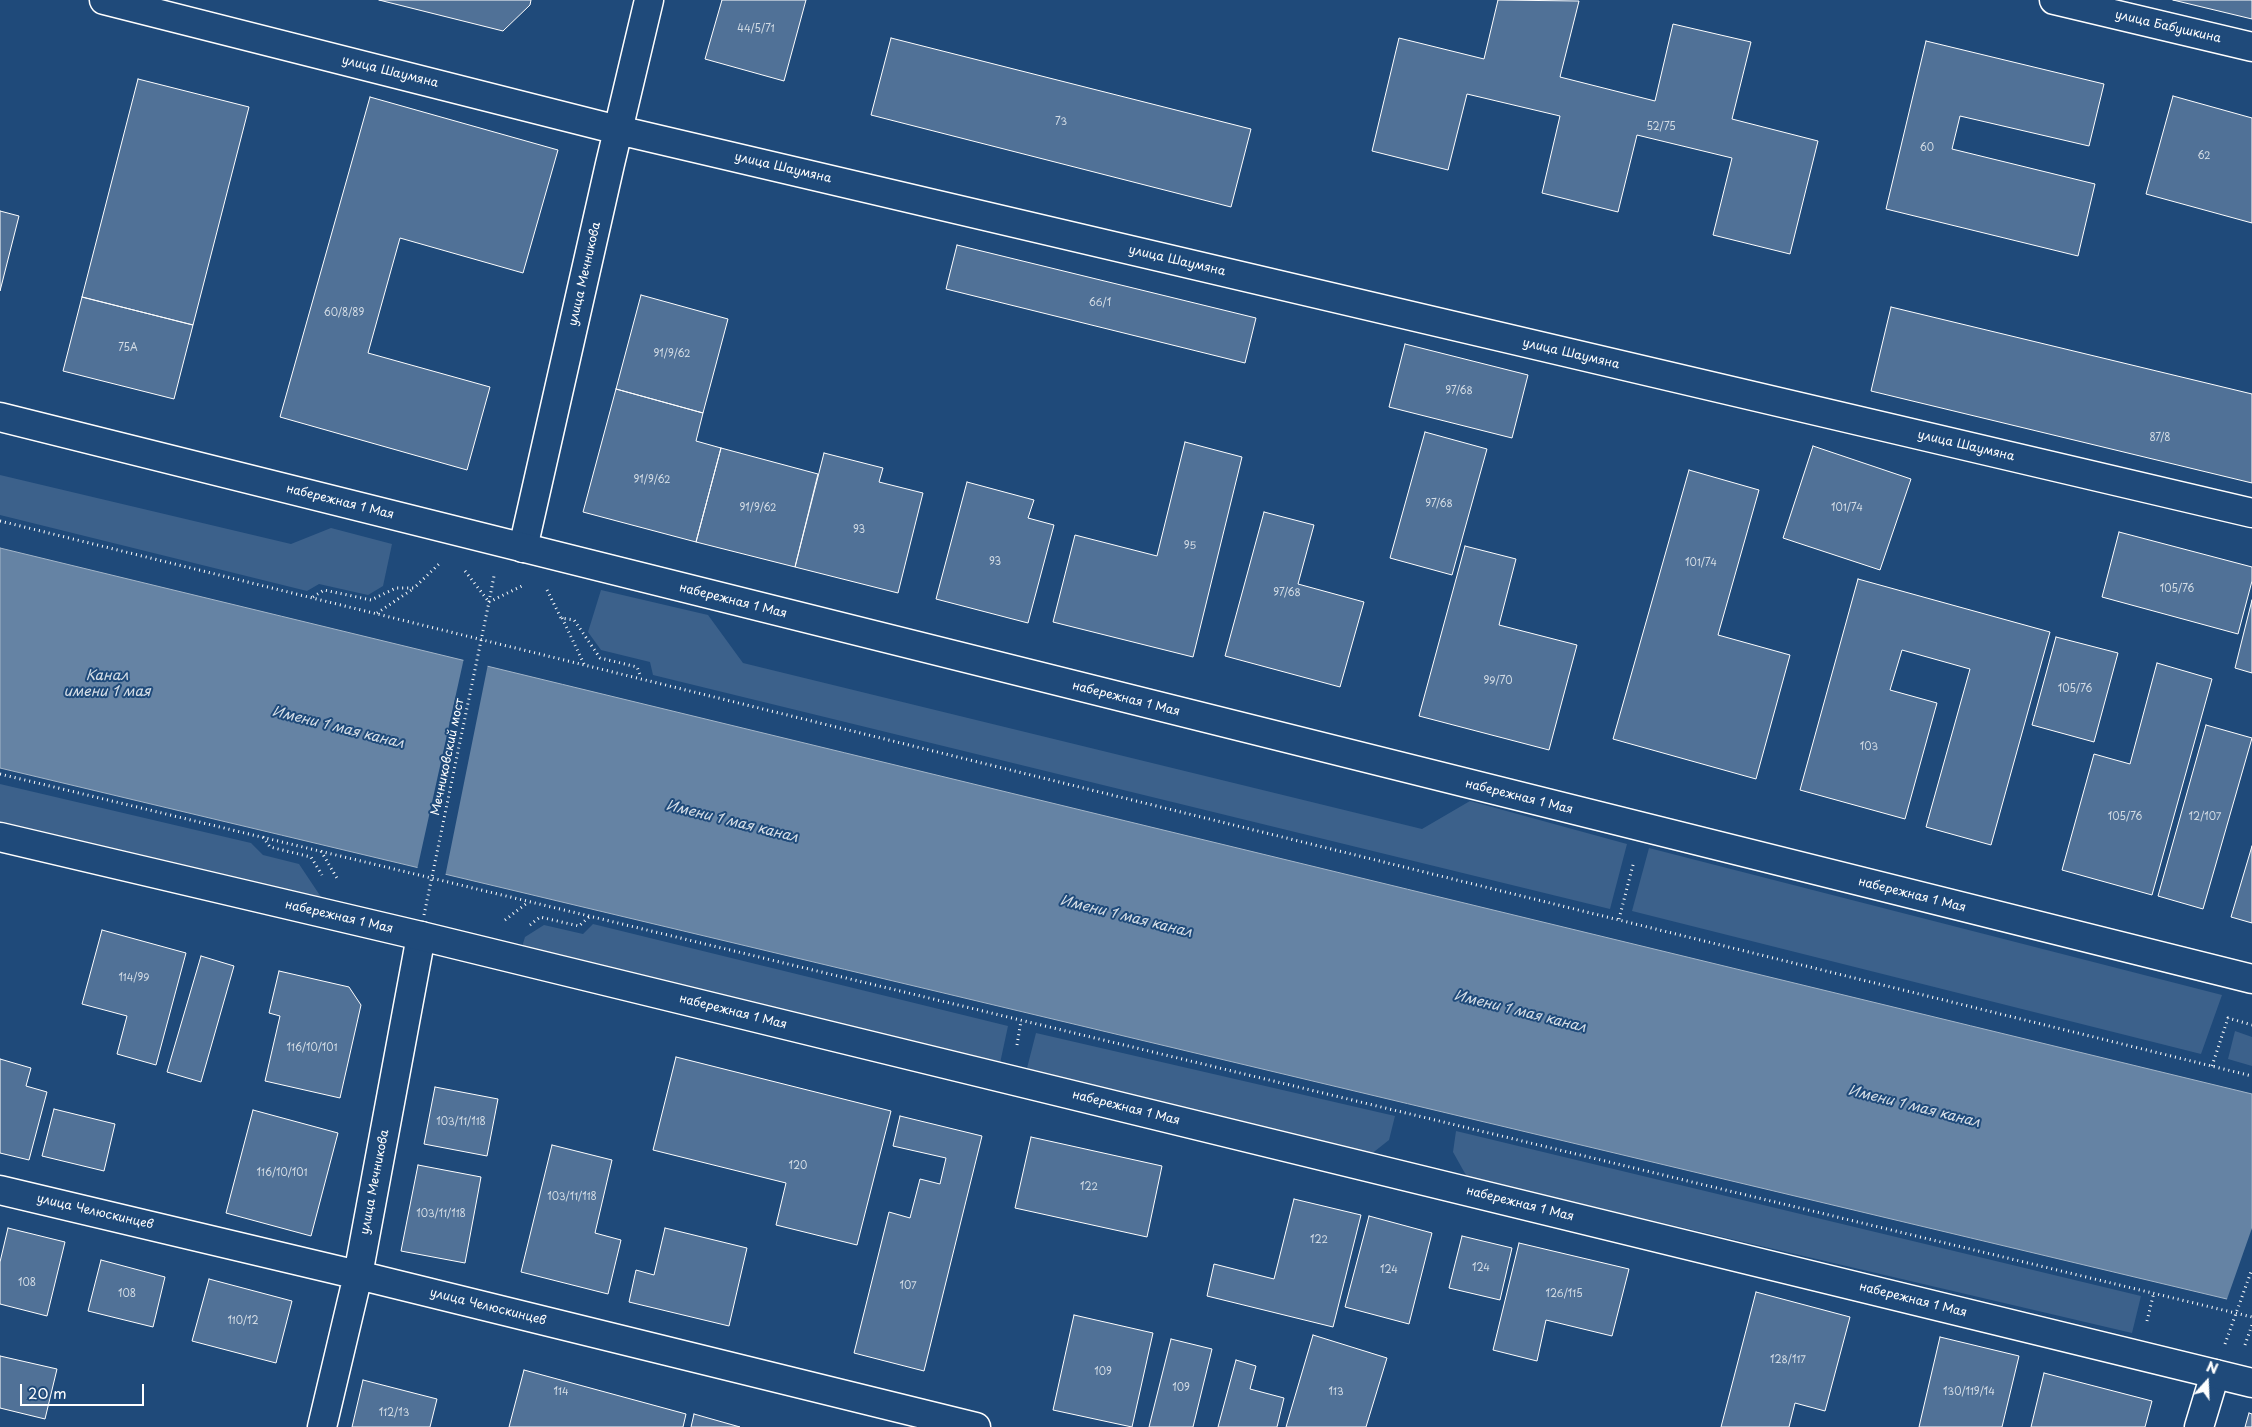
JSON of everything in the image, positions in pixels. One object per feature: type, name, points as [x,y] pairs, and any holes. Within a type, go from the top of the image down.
[{"type":"main road","name":"улица Шаумяна","points":[[104,0],[618,130],[2252,514]]},
{"type":"main road","name":"улица Мечникова","points":[[523,548],[618,130],[650,0]]},
{"type":"main road","name":"улица Бабушкина","points":[[2054,0],[2252,47]]},
{"type":"main road","name":"набережная 1 Мая","points":[[0,417],[2252,979]]},
{"type":"main road","name":"набережная 1 Мая","points":[[0,838],[422,926],[2252,1383]]},
{"type":"main road","name":"улица Мечникова","points":[[322,1427],[358,1275],[422,926]]},
{"type":"main road","name":"улица Челюскинцев","points":[[0,1190],[358,1275],[976,1427]]},
{"type":"main road","points":[[2199,1427],[2215,1374]]},
{"type":"path","points":[[0,521],[2252,1076]]},
{"type":"path","points":[[376,613],[414,588],[442,561]]},
{"type":"path","points":[[470,568],[461,566],[489,602],[533,582]]},
{"type":"path","points":[[486,572],[504,576]]},
{"type":"path","name":"Мечниковский мост","points":[[422,926],[494,574]]},
{"type":"path","points":[[545,584],[584,665]]},
{"type":"path","points":[[312,598],[324,590],[371,600],[396,588],[414,588]]},
{"type":"path","points":[[561,618],[574,620],[600,658],[637,667],[641,678]]},
{"type":"path","points":[[0,774],[528,903],[2252,1317]]},
{"type":"path","points":[[262,837],[270,847],[311,857],[325,880]]},
{"type":"path","points":[[321,851],[337,878]]},
{"type":"path","points":[[1619,919],[1631,872]]},
{"type":"path","points":[[505,919],[528,903]]},
{"type":"path","points":[[528,926],[540,917],[579,926],[590,917]]},
{"type":"path","points":[[2212,1066],[2228,1018],[2252,1025]]},
{"type":"path","points":[[1016,1048],[1021,1021]]},
{"type":"path","points":[[2225,1344],[2252,1269]]},
{"type":"path","points":[[2146,1327],[2154,1292]]},
{"type":"shaded area","points":[[0,475],[291,544],[331,528],[392,544],[383,586],[368,595],[319,584],[307,591],[0,515]]},
{"type":"shaded area","points":[[601,590],[708,615],[743,663],[1422,829],[1470,801],[1627,844],[1610,909],[653,675],[650,662],[601,650],[588,632]]},
{"type":"shaded area","points":[[0,784],[251,843],[263,855],[299,864],[323,900],[0,824]]},
{"type":"shaded area","points":[[1649,848],[2222,995],[2201,1054],[1632,911]]},
{"type":"shaded area","points":[[593,924],[1008,1026],[999,1068],[521,950],[525,937],[544,925],[583,934]]},
{"type":"shaded area","points":[[2235,1031],[2252,1037],[2252,1066],[2228,1059]]},
{"type":"shaded area","points":[[1036,1033],[1395,1116],[1389,1140],[1370,1155],[1026,1072]]},
{"type":"shaded area","points":[[1456,1131],[2141,1296],[2132,1333],[1467,1177],[1453,1152]]},
{"type":"water","name":"Канал имени 1 мая","points":[[0,548],[2252,1094],[2252,1305],[0,768]]},
{"type":"pier","points":[[464,658],[488,664],[445,877],[417,870]]},
{"type":"pier","points":[[2252,1228],[2252,1308],[2226,1302]]},
{"type":"building","points":[[379,0],[531,0],[530,5],[503,31]]},
{"type":"building","points":[[722,0],[806,0],[784,81],[705,59]]},
{"type":"building","points":[[1498,0],[1579,1],[1560,77],[1655,101],[1673,24],[1751,42],[1732,119],[1818,141],[1790,254],[1713,235],[1732,158],[1637,135],[1618,212],[1542,193],[1560,116],[1467,94],[1448,170],[1372,151],[1399,38],[1484,59]]},
{"type":"building","points":[[2173,0],[2252,0],[2252,19]]},
{"type":"building","points":[[891,38],[1251,129],[1231,207],[871,115]]},
{"type":"building","points":[[1926,41],[2104,84],[2089,146],[1960,116],[1952,149],[2095,184],[2078,256],[1886,209]]},
{"type":"building","points":[[138,79],[249,107],[193,325],[82,297]]},
{"type":"building","points":[[2173,96],[2252,118],[2252,223],[2146,194]]},
{"type":"building","points":[[370,97],[558,150],[523,273],[400,238],[368,353],[490,387],[467,470],[280,417]]},
{"type":"building","points":[[0,211],[19,216],[0,291]]},
{"type":"building","points":[[957,245],[1256,318],[1245,363],[946,289]]},
{"type":"building","points":[[641,295],[728,319],[703,413],[616,389]]},
{"type":"building","points":[[82,297],[193,325],[174,399],[63,371]]},
{"type":"building","points":[[1891,307],[2252,394],[2252,483],[1871,391]]},
{"type":"building","points":[[1405,344],[1528,375],[1512,438],[1389,407]]},
{"type":"building","points":[[616,389],[703,413],[696,441],[721,448],[696,542],[583,512]]},
{"type":"building","points":[[1425,432],[1487,449],[1452,575],[1390,558]]},
{"type":"building","points":[[1185,442],[1242,457],[1193,657],[1053,622],[1075,535],[1157,556]]},
{"type":"building","points":[[1813,446],[1911,479],[1880,570],[1783,538]]},
{"type":"building","points":[[721,448],[818,474],[795,567],[696,542]]},
{"type":"building","points":[[824,453],[883,468],[879,482],[923,493],[898,593],[795,567]]},
{"type":"building","points":[[1689,470],[1759,490],[1718,635],[1790,655],[1756,779],[1613,739]]},
{"type":"building","points":[[967,482],[1034,500],[1028,518],[1054,525],[1028,623],[936,599]]},
{"type":"building","points":[[1264,512],[1314,525],[1298,584],[1364,602],[1340,687],[1225,656]]},
{"type":"building","points":[[2119,532],[2252,567],[2252,581],[2238,634],[2102,597]]},
{"type":"building","points":[[1465,546],[1516,559],[1499,625],[1577,645],[1549,750],[1419,716]]},
{"type":"building","points":[[1858,579],[2050,632],[1991,845],[1926,827],[1970,669],[1902,650],[1890,690],[1937,703],[1905,819],[1800,790]]},
{"type":"building","points":[[2252,600],[2252,673],[2235,668]]},
{"type":"building","points":[[2056,637],[2118,653],[2094,742],[2032,725]]},
{"type":"building","points":[[2157,663],[2212,679],[2152,895],[2062,870],[2094,754],[2130,764]]},
{"type":"building","points":[[2206,725],[2252,738],[2203,909],[2158,896]]},
{"type":"building","points":[[2252,846],[2252,923],[2231,917]]},
{"type":"building","points":[[102,930],[186,953],[156,1065],[117,1054],[127,1016],[82,1004]]},
{"type":"building","points":[[201,956],[234,966],[201,1082],[167,1072]]},
{"type":"building","points":[[279,971],[349,987],[361,1005],[340,1098],[265,1081],[280,1016],[269,1013]]},
{"type":"building","points":[[676,1057],[891,1111],[857,1245],[776,1225],[786,1183],[653,1150]]},
{"type":"building","points":[[0,1059],[31,1068],[26,1086],[47,1092],[29,1160],[0,1153]]},
{"type":"building","points":[[435,1087],[498,1099],[487,1156],[424,1144]]},
{"type":"building","points":[[54,1109],[115,1124],[104,1171],[42,1156]]},
{"type":"building","points":[[253,1110],[338,1133],[311,1236],[226,1213]]},
{"type":"building","points":[[900,1116],[982,1136],[924,1371],[854,1353],[889,1212],[910,1218],[920,1179],[940,1184],[946,1158],[893,1146]]},
{"type":"building","points":[[1031,1137],[1162,1166],[1147,1237],[1015,1208]]},
{"type":"building","points":[[552,1145],[612,1160],[595,1233],[621,1240],[608,1294],[521,1272]]},
{"type":"building","points":[[418,1165],[481,1177],[465,1263],[401,1251]]},
{"type":"building","points":[[1294,1199],[1361,1215],[1333,1327],[1207,1296],[1214,1264],[1274,1279]]},
{"type":"building","points":[[1369,1216],[1432,1233],[1409,1324],[1345,1307]]},
{"type":"building","points":[[8,1228],[65,1242],[47,1316],[0,1304],[0,1262]]},
{"type":"building","points":[[665,1228],[747,1248],[729,1326],[629,1302],[636,1270],[654,1275]]},
{"type":"building","points":[[1462,1236],[1512,1248],[1500,1300],[1449,1288]]},
{"type":"building","points":[[1519,1243],[1629,1269],[1612,1336],[1546,1320],[1537,1361],[1493,1350]]},
{"type":"building","points":[[101,1260],[165,1277],[153,1327],[88,1311]]},
{"type":"building","points":[[209,1279],[292,1301],[276,1363],[192,1341]]},
{"type":"building","points":[[1756,1292],[1850,1317],[1825,1411],[1795,1403],[1789,1427],[1721,1427]]},
{"type":"building","points":[[1074,1315],[1153,1333],[1132,1427],[1053,1410]]},
{"type":"building","points":[[1313,1335],[1387,1358],[1366,1427],[1286,1427]]},
{"type":"building","points":[[1940,1337],[2019,1356],[2002,1427],[1919,1427]]},
{"type":"building","points":[[1171,1339],[1212,1349],[1193,1427],[1149,1427]]},
{"type":"building","points":[[0,1356],[57,1369],[45,1419],[0,1408]]},
{"type":"building","points":[[1236,1360],[1256,1366],[1250,1389],[1284,1398],[1277,1427],[1218,1427]]},
{"type":"building","points":[[524,1370],[686,1414],[683,1427],[509,1427]]},
{"type":"building","points":[[2044,1373],[2152,1401],[2145,1427],[2031,1427]]},
{"type":"building","points":[[363,1380],[437,1399],[430,1427],[352,1427]]},
{"type":"building","points":[[2249,1413],[2252,1414],[2252,1427],[2245,1427]]},
{"type":"building","points":[[694,1414],[740,1427],[691,1427]]},
{"type":"water label","name":"Имени 1 мая канал","points":[[338,728]]},
{"type":"water label","name":"Имени 1 мая канал","points":[[732,822]]},
{"type":"water label","name":"Имени 1 мая канал","points":[[1126,917]]},
{"type":"water label","name":"Имени 1 мая канал","points":[[1520,1012]]},
{"type":"water label","name":"Имени 1 мая канал","points":[[1914,1107]]}]
